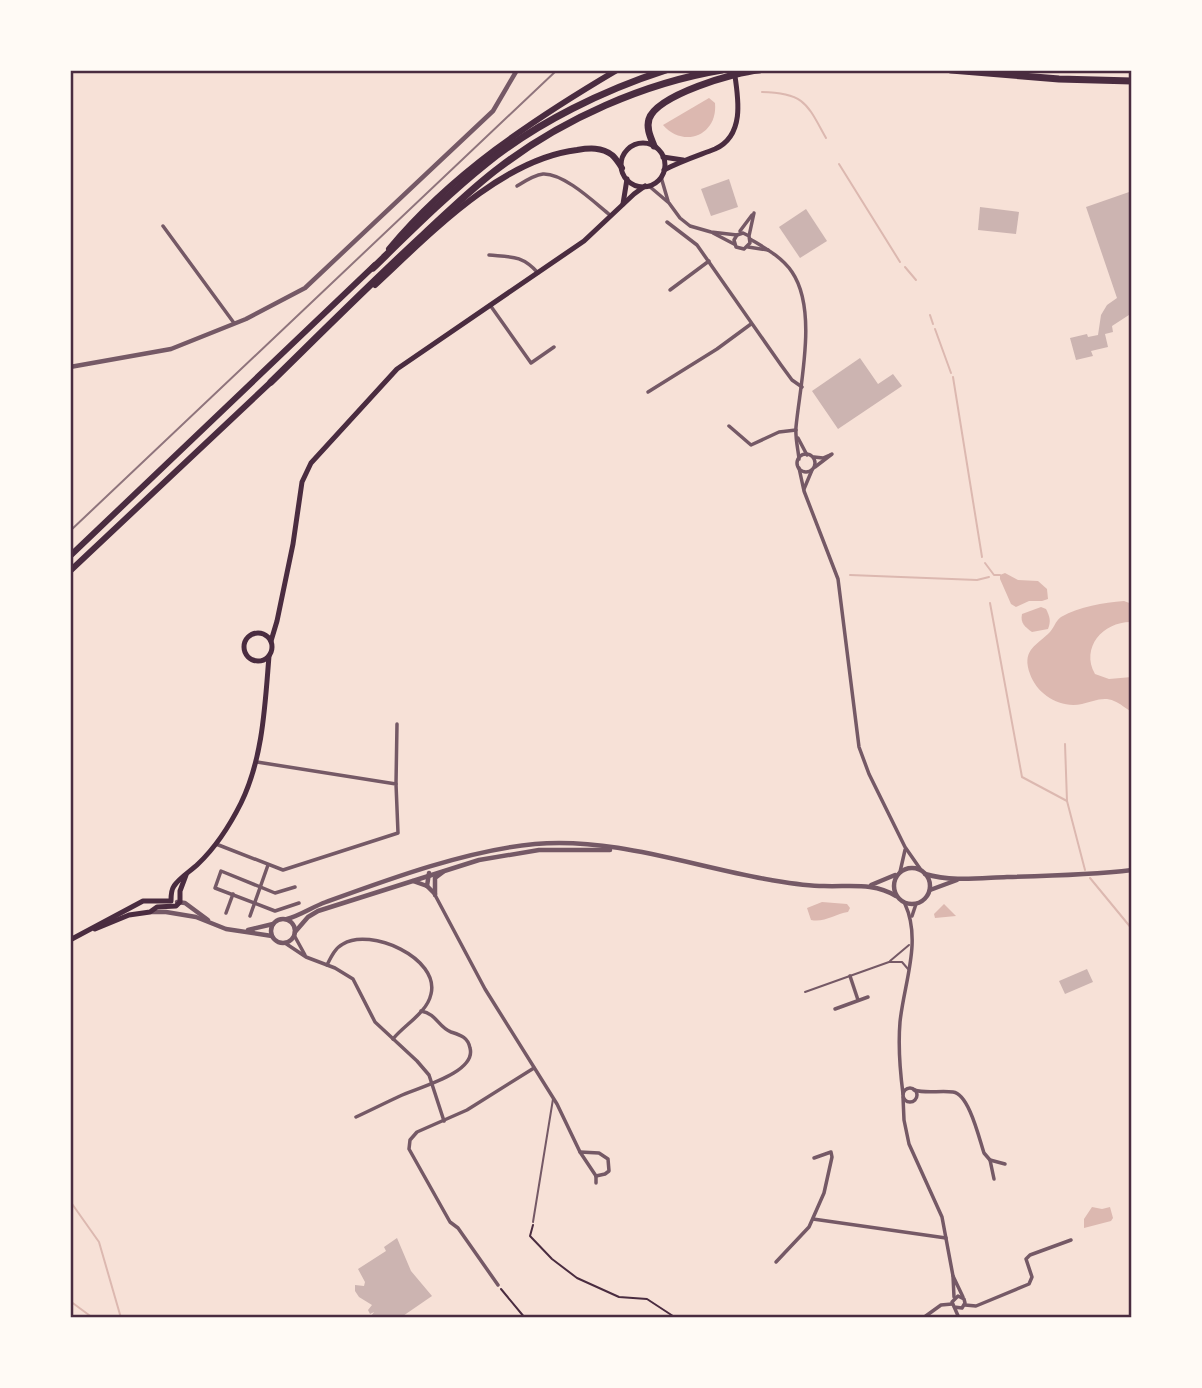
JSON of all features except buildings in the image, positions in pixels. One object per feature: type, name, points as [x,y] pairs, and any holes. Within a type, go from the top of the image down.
[{"type":"highway","points":[[373,268],[405,229],[481,161],[526,127],[617,70]]},
{"type":"highway","points":[[70,556],[489,161],[575,107],[613,88],[666,70]]},
{"type":"highway","points":[[271,382],[375,280],[499,167],[539,140],[620,100],[665,83],[722,70]]},
{"type":"highway","points":[[654,146],[648,123],[651,114],[659,107],[710,81],[759,70]]},
{"type":"highway","points":[[951,70],[1046,78],[1132,81]]},
{"type":"highway","points":[[70,571],[407,255],[477,196],[512,173],[562,152],[598,148],[613,155],[622,168]]},
{"type":"main road","points":[[664,170],[718,148],[729,138],[735,127],[739,107],[734,70]]},
{"type":"main road","points":[[171,904],[172,888],[216,844],[242,801],[256,762],[271,641],[293,544],[302,482],[311,463],[397,369],[584,241],[622,206],[661,177],[664,170],[663,157],[654,146],[641,143],[628,149],[622,161],[622,168],[627,180],[632,184],[647,186]]},
{"type":"main road","points":[[663,157],[683,160]]},
{"type":"main road","points":[[622,206],[627,180]]},
{"type":"main road","points":[[265,635],[275,628]]},
{"type":"main road","points":[[269,656],[256,661],[248,656],[245,643],[255,634],[265,635],[271,641]]},
{"type":"main road","points":[[261,661],[268,670]]},
{"type":"main road","points":[[70,940],[129,915],[150,912],[157,907],[180,902],[180,891],[186,875]]},
{"type":"main road","points":[[70,940],[143,901],[171,904]]},
{"type":"street","points":[[70,367],[171,349],[305,289],[493,111],[517,70]]},
{"type":"street","points":[[517,186],[540,174],[551,174],[566,181],[612,216]]},
{"type":"street","points":[[661,177],[669,202]]},
{"type":"street","points":[[647,186],[669,202],[687,224],[711,232],[740,249],[747,247],[770,250]]},
{"type":"street","points":[[734,244],[754,213],[747,247]]},
{"type":"street","points":[[667,222],[691,239],[792,380],[802,387]]},
{"type":"street","points":[[163,226],[234,323]]},
{"type":"street","points":[[711,232],[749,237],[770,250],[792,271],[801,292],[805,333],[804,373],[796,430],[799,468],[804,491],[838,579],[859,747],[905,848],[930,885],[925,899],[916,904],[905,904]]},
{"type":"street","points":[[489,255],[519,258],[538,273]]},
{"type":"street","points":[[670,290],[709,261]]},
{"type":"street","points":[[490,305],[531,363],[554,347]]},
{"type":"street","points":[[648,392],[717,349],[751,324]]},
{"type":"street","points":[[729,426],[751,445],[779,432],[796,430]]},
{"type":"street","points":[[797,436],[810,456],[813,469],[804,491]]},
{"type":"street","points":[[799,459],[810,456],[823,458],[832,454],[813,469],[805,472],[799,468]]},
{"type":"street","points":[[216,844],[283,870],[398,833],[397,724]]},
{"type":"street","points":[[256,762],[396,784]]},
{"type":"street","points":[[243,931],[273,924],[279,919],[287,919],[324,903],[447,862],[508,847],[537,844],[601,846],[809,886],[867,886],[887,891],[896,897],[905,904],[912,918]]},
{"type":"street","points":[[896,897],[894,881],[900,872],[905,848]]},
{"type":"street","points":[[285,943],[308,917],[318,911],[479,860],[539,849],[627,851]]},
{"type":"street","points":[[426,886],[434,867],[447,862]]},
{"type":"street","points":[[250,916],[268,865]]},
{"type":"street","points":[[867,886],[911,868],[941,878],[1071,875],[1132,870]]},
{"type":"street","points":[[435,895],[435,878],[446,870]]},
{"type":"street","points":[[295,887],[275,893],[221,872],[215,888],[275,911],[299,903]]},
{"type":"street","points":[[930,890],[965,878]]},
{"type":"street","points":[[412,880],[426,886],[435,895],[480,979],[553,1098],[580,1152],[596,1176],[596,1183]]},
{"type":"street","points":[[226,913],[233,894]]},
{"type":"street","points":[[180,902],[215,925]]},
{"type":"street","points":[[171,904],[181,914]]},
{"type":"street","points":[[916,904],[900,1022],[903,1096],[909,1144],[934,1194],[942,1217],[953,1276],[953,1306],[960,1318]]},
{"type":"street","points":[[150,912],[181,914],[215,925],[272,936],[306,957],[353,979],[375,1021],[425,1070],[444,1121]]},
{"type":"street","points":[[287,919],[293,924],[306,957]]},
{"type":"street","points":[[272,936],[273,924]]},
{"type":"street","points":[[327,965],[338,948],[354,939],[383,943],[412,956],[428,973],[432,985],[429,1000],[393,1039]]},
{"type":"street","points":[[850,976],[859,1000]]},
{"type":"street","points":[[835,1009],[868,997]]},
{"type":"street","points":[[356,1117],[401,1095],[432,1084],[470,1058],[471,1051],[464,1037],[445,1028],[432,1013],[421,1011]]},
{"type":"street","points":[[498,1285],[458,1228],[450,1222],[409,1149],[410,1140],[417,1132],[455,1116],[534,1068]]},
{"type":"street","points":[[901,1076],[913,1089],[916,1098]]},
{"type":"street","points":[[903,1096],[905,1090],[913,1089],[926,1093],[953,1092],[963,1097],[984,1153],[990,1160],[994,1179]]},
{"type":"street","points":[[905,1114],[916,1098],[926,1093]]},
{"type":"street","points":[[903,1096],[908,1102],[912,1102]]},
{"type":"street","points":[[580,1152],[599,1153],[608,1159],[609,1171],[596,1176]]},
{"type":"street","points":[[776,1262],[805,1233],[824,1193],[831,1152],[814,1158]]},
{"type":"street","points":[[990,1160],[1005,1164]]},
{"type":"street","points":[[813,1219],[946,1238]]},
{"type":"street","points":[[923,1318],[941,1305],[976,1306],[1029,1284],[1032,1277],[1026,1259],[1030,1255],[1071,1240]]},
{"type":"street","points":[[953,1276],[964,1299],[960,1318]]},
{"type":"street","points":[[954,1298],[958,1296],[964,1299]]},
{"type":"lane","points":[[889,962],[912,943]]},
{"type":"lane","points":[[805,992],[889,962],[902,962],[909,971]]},
{"type":"lane","points":[[533,1222],[553,1098]]},
{"type":"path","points":[[533,1222],[530,1236],[552,1259],[577,1278],[619,1297],[647,1299],[676,1318]]},
{"type":"path","points":[[498,1285],[524,1318]]},
{"type":"shaded area","points":[[709,98],[715,103],[714,114],[711,123],[698,135],[680,136],[663,125]]},
{"type":"shaded area","points":[[1005,573],[1018,580],[1038,581],[1047,589],[1048,599],[1029,601],[1016,607],[1011,604],[1000,579],[1000,575]]},
{"type":"shaded area","points":[[1124,601],[1132,604],[1132,622],[1112,626],[1097,638],[1093,645],[1091,664],[1095,674],[1109,679],[1132,677],[1132,712],[1110,700],[1074,705],[1058,702],[1044,694],[1033,681],[1028,666],[1028,655],[1034,646],[1068,613]]},
{"type":"shaded area","points":[[1041,607],[1046,609],[1050,624],[1048,629],[1032,632],[1024,624],[1022,614]]},
{"type":"shaded area","points":[[822,902],[847,904],[850,908],[848,912],[811,920],[807,908]]},
{"type":"shaded area","points":[[944,904],[956,916],[935,918],[934,914]]},
{"type":"shaded area","points":[[1092,1207],[1110,1207],[1113,1218],[1111,1221],[1084,1228],[1084,1219]]},
{"type":"waterway","points":[[762,92],[787,95],[803,103],[826,138]]},
{"type":"waterway","points":[[839,164],[900,262]]},
{"type":"waterway","points":[[905,267],[916,280]]},
{"type":"waterway","points":[[930,315],[933,324]]},
{"type":"waterway","points":[[935,329],[951,373]]},
{"type":"waterway","points":[[953,377],[982,557]]},
{"type":"waterway","points":[[985,563],[994,575],[1000,575]]},
{"type":"waterway","points":[[850,575],[977,580],[989,577]]},
{"type":"waterway","points":[[990,603],[1022,777],[1067,801]]},
{"type":"waterway","points":[[1065,744],[1067,801],[1085,870]]},
{"type":"waterway","points":[[1090,878],[1132,929]]},
{"type":"waterway","points":[[70,1201],[99,1242],[121,1318]]},
{"type":"waterway","points":[[70,1301],[93,1318]]},
{"type":"railway","points":[[70,531],[557,70]]}]
